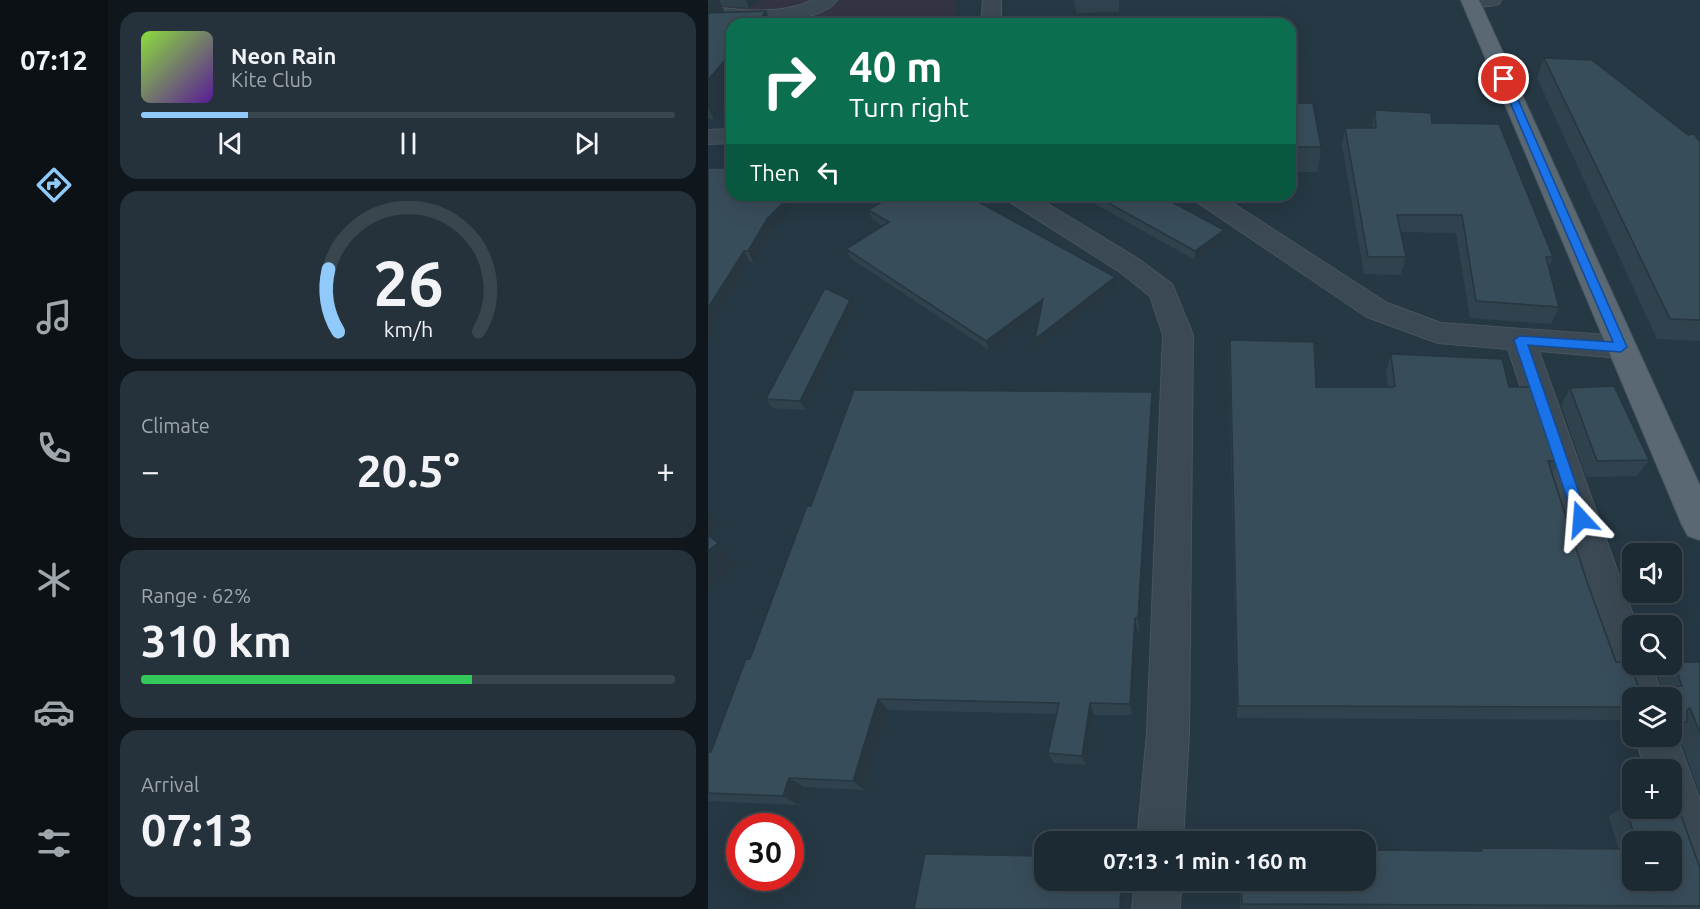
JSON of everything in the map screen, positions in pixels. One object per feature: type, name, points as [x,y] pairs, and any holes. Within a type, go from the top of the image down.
[{"type":"main road","points":[[1470,0],[1700,525]]},
{"type":"street","points":[[708,12],[735,16],[787,14],[818,6],[828,0]]},
{"type":"street","points":[[992,0],[992,18]]},
{"type":"street","points":[[1470,0],[1492,0]]},
{"type":"street","points":[[708,137],[726,136]]},
{"type":"street","points":[[1026,201],[1130,266],[1162,291],[1178,335],[1168,722],[1161,831]]},
{"type":"street","points":[[1212,201],[1377,310],[1438,333],[1621,347]]},
{"type":"street","points":[[1520,340],[1638,687]]},
{"type":"street","points":[[1682,812],[1700,865]]},
{"type":"street","points":[[1156,909],[1157,891]]},
{"type":"shaded area","points":[[708,0],[955,0],[955,18],[726,18]]},
{"type":"building","points":[[766,11],[761,18],[726,18],[726,59],[708,80],[708,13]]},
{"type":"building","points":[[1544,58],[1592,60],[1688,135],[1694,134],[1700,142],[1700,320],[1670,319]]},
{"type":"building","points":[[1296,103],[1313,103],[1321,147],[1296,147]]},
{"type":"building","points":[[1375,110],[1431,113],[1432,123],[1499,124],[1553,257],[1546,257],[1559,307],[1476,301],[1462,215],[1397,215],[1406,257],[1368,257],[1345,128],[1376,128]]},
{"type":"building","points":[[708,168],[726,168],[726,201],[783,201],[767,219],[748,251],[744,251],[708,308]]},
{"type":"building","points":[[884,201],[977,201],[1115,277],[1035,339],[1043,299],[986,341],[846,249],[889,222],[868,210]]},
{"type":"building","points":[[1105,201],[1170,201],[1224,230],[1195,251]]},
{"type":"building","points":[[825,288],[850,300],[800,401],[766,399]]},
{"type":"building","points":[[1230,340],[1314,342],[1316,387],[1393,387],[1395,386],[1391,354],[1502,359],[1509,387],[1534,387],[1559,461],[1548,461],[1587,582],[1616,662],[1622,662],[1622,675],[1634,675],[1638,687],[1622,687],[1622,707],[1238,706]]},
{"type":"building","points":[[1614,386],[1649,460],[1597,461],[1570,388]]},
{"type":"building","points":[[854,390],[1152,392],[1138,618],[1135,618],[1130,704],[1090,703],[1082,756],[1048,753],[1059,703],[878,699],[853,781],[789,778],[783,796],[708,793],[708,752],[711,752],[746,659],[750,659],[807,506],[811,506]]},
{"type":"building","points":[[708,535],[718,543],[708,551]]},
{"type":"building","points":[[1682,662],[1700,662],[1700,733],[1690,708],[1687,710],[1687,722],[1682,722],[1682,687],[1650,687],[1682,686],[1678,675],[1682,675]]},
{"type":"building","points":[[1682,818],[1700,868],[1700,906],[1242,904],[1241,891],[1376,891],[1376,850],[1622,849],[1622,891],[1682,891],[1682,831],[1633,831],[1630,819]]},
{"type":"building","points":[[925,854],[1034,856],[1034,891],[1121,891],[1120,909],[914,909]]},
{"type":"route","points":[[1504,79],[1621,347],[1520,340],[1581,519]]}]
